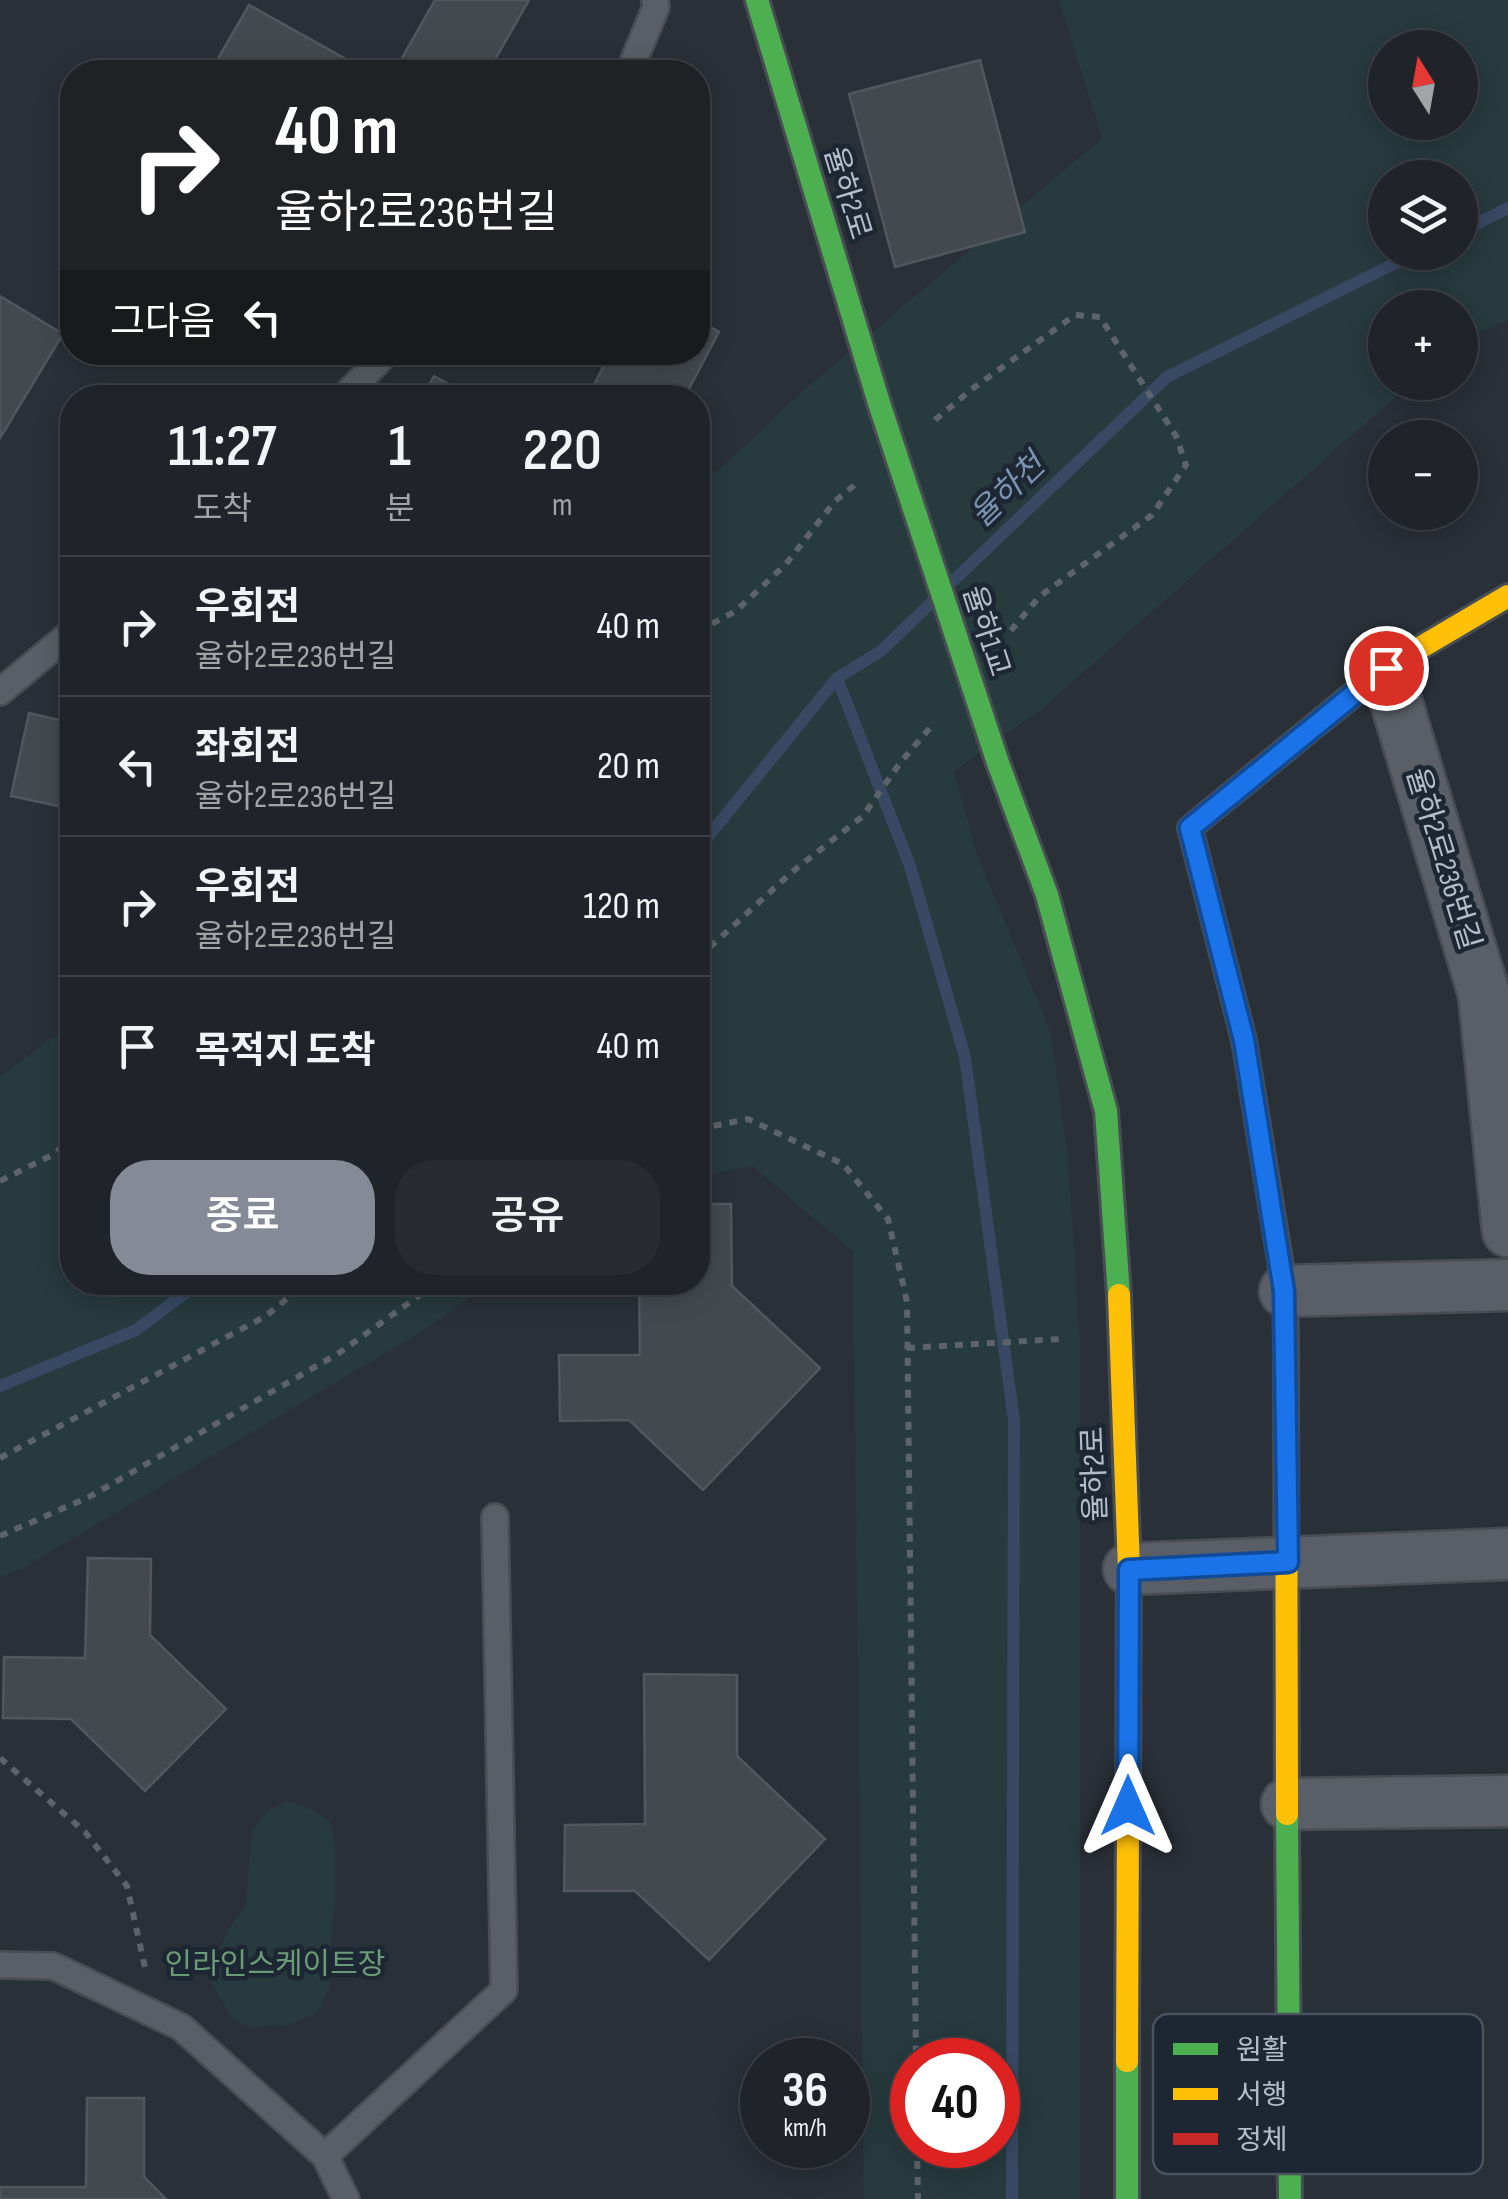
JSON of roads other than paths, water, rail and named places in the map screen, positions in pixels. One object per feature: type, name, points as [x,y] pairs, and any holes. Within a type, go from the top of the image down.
[{"type":"street","name":"율하2로","points":[[757,0],[879,403]]},
{"type":"street","name":"율하1교","points":[[879,403],[998,763]]},
{"type":"street","points":[[1289,2014],[1284,1291],[1244,1040],[1190,828],[1386,668],[1508,596]]},
{"type":"street","name":"율하2로236번길","points":[[1386,668],[1484,994],[1508,1231]]},
{"type":"street","name":"율하2로","points":[[998,763],[1047,895],[1106,1110],[1118,1279],[1129,1570],[1127,2199]]},
{"type":"street","points":[[1284,1291],[1508,1286]]},
{"type":"street","points":[[1129,1570],[1508,1554]]},
{"type":"street","points":[[1287,1804],[1508,1801]]},
{"type":"street","points":[[1290,2174],[1290,2199]]},
{"type":"lane","points":[[635,60],[656,7],[655,0]]},
{"type":"lane","points":[[355,385],[375,365]]},
{"type":"lane","points":[[0,692],[60,642]]},
{"type":"lane","points":[[326,2156],[504,1990],[495,1517]]},
{"type":"lane","points":[[0,1966],[53,1966],[181,2027],[326,2156],[346,2199]]},
{"type":"waterway","name":"율하천","points":[[1478,223],[1508,208]]},
{"type":"waterway","name":"율하천","points":[[953,581],[1167,377],[1382,270]]},
{"type":"waterway","name":"율하천","points":[[710,834],[837,678],[881,651],[932,602]]},
{"type":"waterway","points":[[837,678],[910,866],[965,1057],[1014,1421],[1012,2199]]},
{"type":"waterway","name":"율하천","points":[[0,1386],[136,1330],[183,1295]]},
{"type":"park label","name":"인라인스케이트장","points":[[275,1965]]}]
